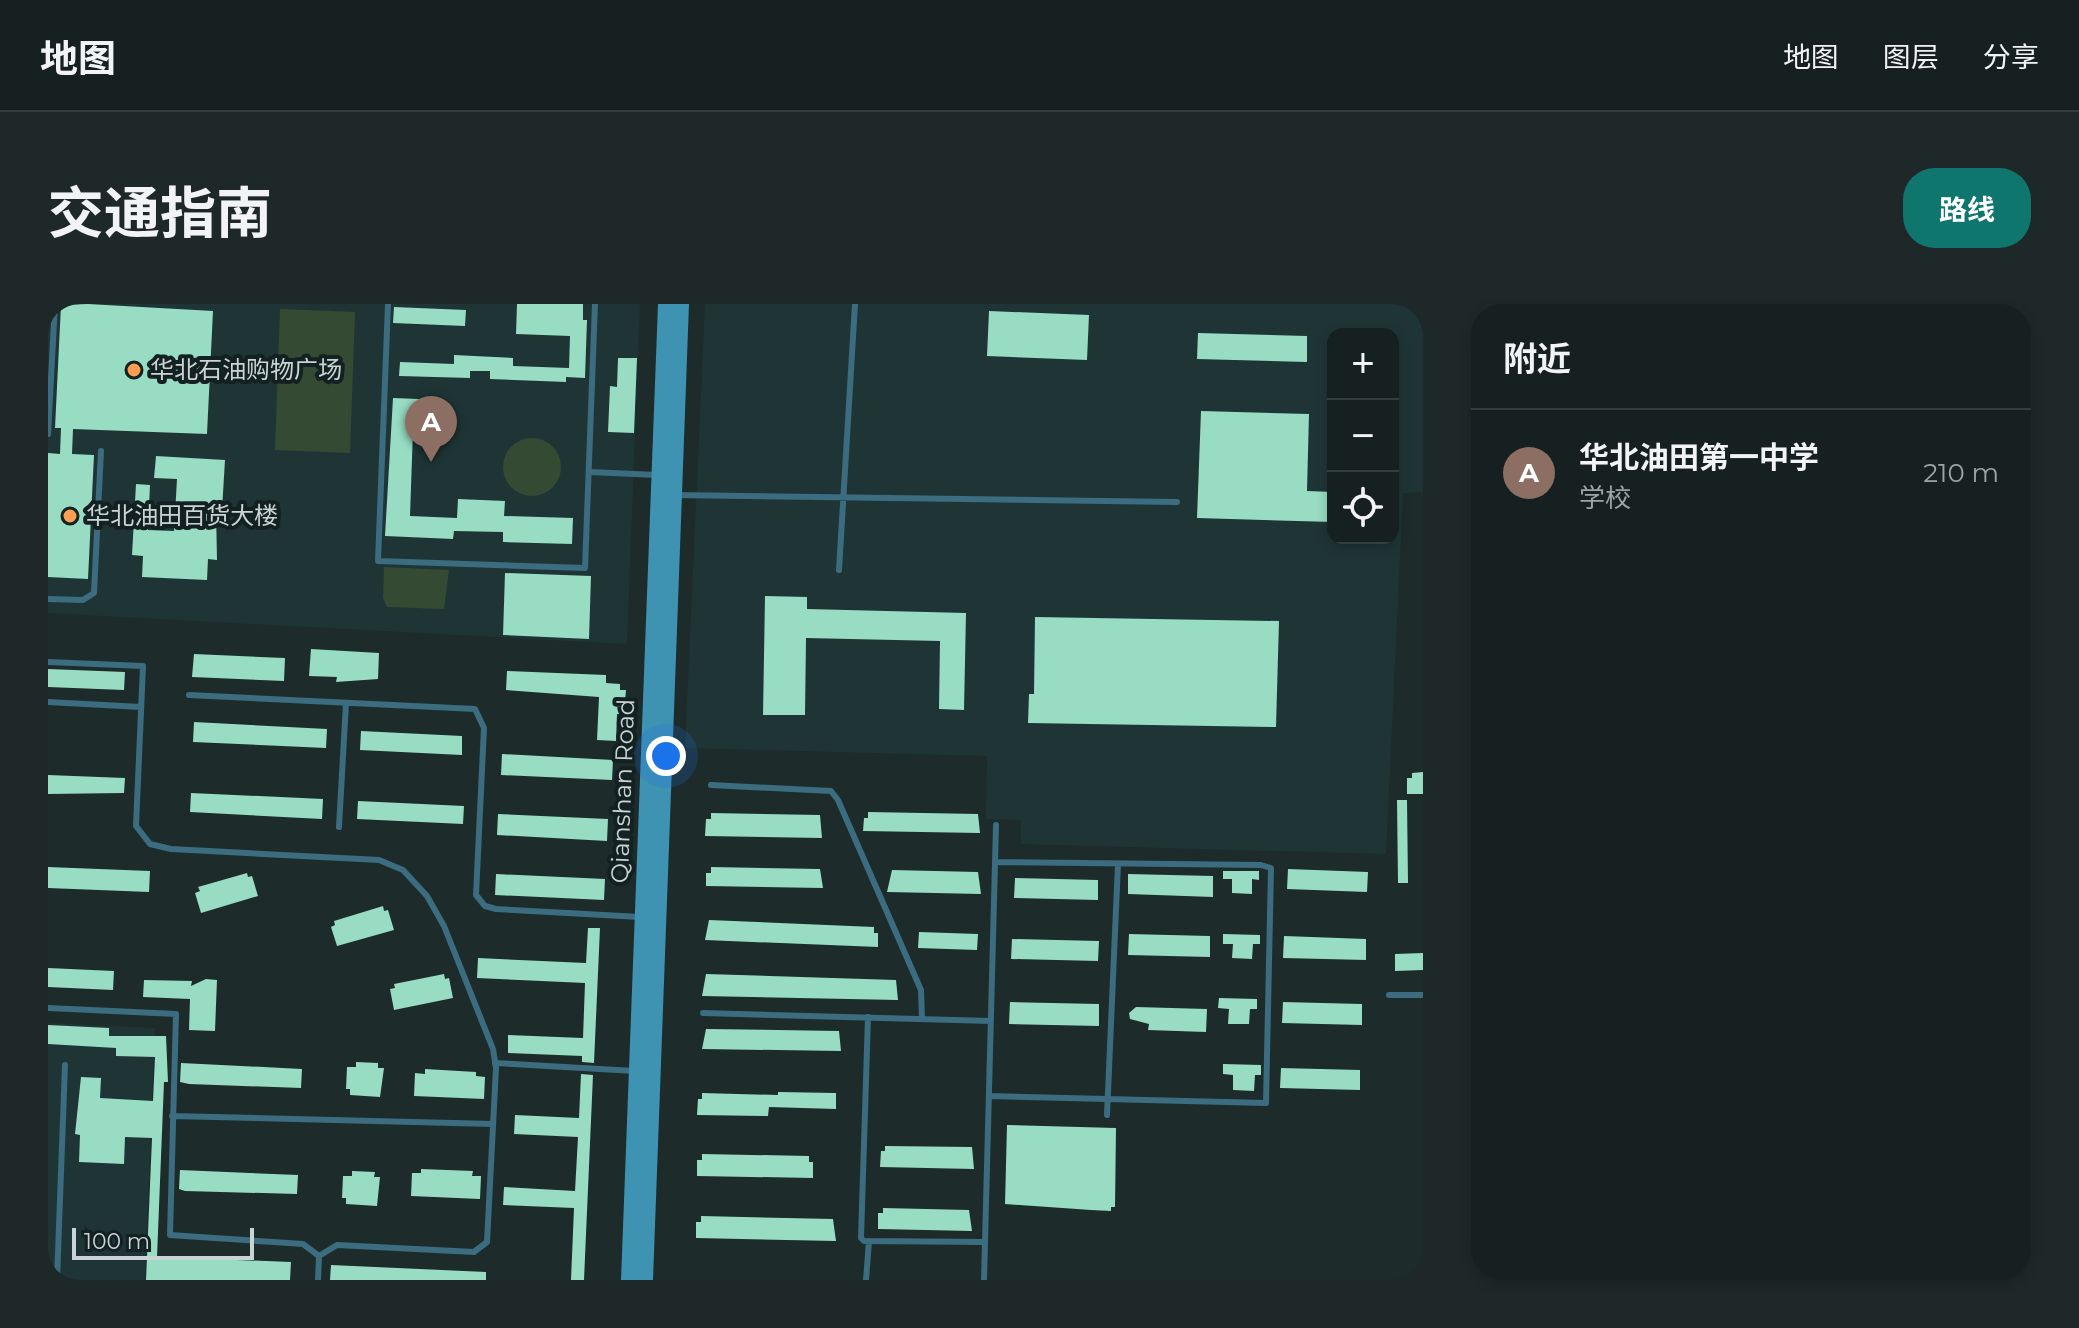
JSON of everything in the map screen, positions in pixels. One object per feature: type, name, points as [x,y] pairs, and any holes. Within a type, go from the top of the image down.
[{"type":"main road","name":"Qianshan Road","points":[[629,1280],[666,304]]},
{"type":"main road","name":"Qianshan Road","points":[[645,1280],[681,304]]},
{"type":"lane","points":[[48,434],[55,304]]},
{"type":"lane","points":[[388,304],[378,561],[585,568],[595,304]]},
{"type":"lane","points":[[839,570],[855,304]]},
{"type":"lane","points":[[48,599],[83,600],[94,593],[101,451]]},
{"type":"lane","points":[[589,472],[659,475]]},
{"type":"lane","points":[[674,495],[1177,502]]},
{"type":"lane","points":[[48,662],[143,666],[136,826],[150,844],[171,849],[379,860],[395,864],[427,896],[444,926],[495,1063],[487,1242],[474,1252],[337,1245],[319,1256]]},
{"type":"lane","points":[[189,695],[475,709],[484,728],[476,895],[479,902],[496,909],[642,917]]},
{"type":"lane","points":[[48,702],[141,707]]},
{"type":"lane","points":[[339,827],[346,703]]},
{"type":"lane","points":[[711,785],[831,791],[838,800],[921,990],[922,1019]]},
{"type":"lane","points":[[984,1280],[996,825]]},
{"type":"lane","points":[[989,1096],[1266,1103],[1271,868],[1261,865],[995,862]]},
{"type":"lane","points":[[1107,1115],[1118,864]]},
{"type":"lane","points":[[1389,995],[1423,995]]},
{"type":"lane","points":[[48,1008],[176,1014],[170,1235],[303,1244],[319,1256]]},
{"type":"lane","points":[[703,1013],[991,1021]]},
{"type":"lane","points":[[868,1017],[861,1238],[869,1241],[985,1242]]},
{"type":"lane","points":[[495,1063],[636,1071]]},
{"type":"lane","points":[[57,1280],[65,1065]]},
{"type":"lane","points":[[172,1116],[493,1124]]},
{"type":"lane","points":[[866,1280],[869,1241]]},
{"type":"lane","points":[[318,1280],[319,1256]]},
{"type":"shaded area","points":[[48,304],[640,304],[627,644],[48,613]]},
{"type":"shaded area","points":[[705,304],[1423,304],[1423,492],[1403,493],[1386,854],[1021,844],[1021,820],[986,819],[987,756],[685,748]]},
{"type":"shaded area","points":[[48,1023],[155,1028],[145,1280],[48,1280]]},
{"type":"green space","points":[[280,309],[355,312],[350,453],[275,450]]},
{"type":"green space","points":[[532,438],[543,440],[552,447],[559,456],[559,478],[552,487],[543,494],[532,496],[521,494],[512,487],[505,478],[503,467],[505,456],[512,447],[521,440]]},
{"type":"green space","points":[[384,567],[449,570],[444,609],[387,607],[383,598]]},
{"type":"building","points":[[517,304],[583,304],[583,320],[587,320],[585,378],[566,377],[566,382],[490,379],[490,371],[470,371],[470,378],[399,376],[400,362],[454,364],[454,355],[513,358],[513,366],[569,368],[570,336],[516,334]]},
{"type":"building","name":"华北石油购物广场","points":[[61,305],[213,311],[207,434],[73,429],[72,454],[94,455],[88,579],[48,577],[48,453],[60,454],[61,428],[55,428]]},
{"type":"building","points":[[394,307],[466,310],[465,326],[393,323]]},
{"type":"building","points":[[989,311],[1089,315],[1087,360],[987,356]]},
{"type":"building","points":[[1198,333],[1307,336],[1307,362],[1197,359]]},
{"type":"building","points":[[618,358],[637,358],[634,433],[608,432],[610,386],[617,387]]},
{"type":"building","points":[[393,398],[419,399],[418,430],[413,430],[410,516],[457,518],[458,499],[505,501],[504,516],[573,518],[572,544],[503,542],[503,532],[454,531],[453,539],[385,536]]},
{"type":"building","points":[[1201,411],[1309,414],[1307,491],[1327,492],[1327,522],[1197,518]]},
{"type":"building","points":[[156,456],[225,460],[222,510],[216,510],[217,560],[208,559],[207,580],[142,577],[143,556],[132,555],[136,484],[150,485],[148,530],[174,531],[177,479],[154,478]]},
{"type":"building","points":[[505,573],[591,576],[589,639],[503,635]]},
{"type":"building","points":[[765,596],[807,597],[807,609],[966,613],[964,710],[939,709],[940,641],[806,638],[805,715],[763,715]]},
{"type":"building","points":[[1035,617],[1279,621],[1276,727],[1028,723],[1029,694],[1034,694]]},
{"type":"building","points":[[311,649],[379,653],[378,679],[336,682],[337,677],[309,676]]},
{"type":"building","points":[[194,654],[285,658],[284,681],[192,677]]},
{"type":"building","points":[[48,669],[125,672],[124,690],[48,687]]},
{"type":"building","points":[[507,671],[606,675],[606,683],[620,684],[620,690],[626,690],[624,714],[617,714],[616,741],[597,740],[599,697],[506,690]]},
{"type":"building","points":[[194,722],[327,729],[326,748],[193,742]]},
{"type":"building","points":[[361,731],[462,736],[462,755],[360,750]]},
{"type":"building","points":[[502,754],[613,760],[612,780],[501,775]]},
{"type":"building","points":[[1423,772],[1423,794],[1407,794],[1407,778],[1412,778],[1412,773]]},
{"type":"building","points":[[48,775],[125,778],[124,793],[48,794]]},
{"type":"building","points":[[191,793],[323,799],[322,819],[190,812]]},
{"type":"building","points":[[1397,800],[1407,800],[1408,883],[1398,883]]},
{"type":"building","points":[[358,801],[464,806],[463,824],[357,819]]},
{"type":"building","points":[[868,812],[978,814],[980,833],[863,831]]},
{"type":"building","points":[[711,813],[820,815],[822,838],[705,836],[706,819],[711,819]]},
{"type":"building","points":[[498,814],[608,819],[607,841],[497,835]]},
{"type":"building","points":[[48,867],[150,871],[149,892],[48,888]]},
{"type":"building","points":[[711,867],[820,869],[823,888],[706,886],[706,873],[711,873]]},
{"type":"building","points":[[1288,869],[1368,872],[1367,892],[1287,889]]},
{"type":"building","points":[[892,870],[978,872],[981,894],[887,892]]},
{"type":"building","points":[[1223,871],[1259,871],[1259,880],[1252,879],[1252,894],[1232,893],[1232,879],[1223,879]]},
{"type":"building","points":[[247,873],[248,877],[252,876],[258,896],[201,913],[195,893],[200,891],[198,887]]},
{"type":"building","points":[[496,874],[605,879],[604,900],[495,895]]},
{"type":"building","points":[[1128,874],[1213,876],[1213,897],[1128,894]]},
{"type":"building","points":[[1015,878],[1098,880],[1098,900],[1014,898]]},
{"type":"building","points":[[383,906],[384,911],[388,910],[394,930],[337,946],[331,927],[335,925],[334,921]]},
{"type":"building","points":[[709,920],[874,927],[874,933],[878,933],[878,947],[705,940]]},
{"type":"building","points":[[588,928],[600,928],[594,1063],[582,1062],[582,1056],[508,1053],[508,1035],[583,1038],[585,983],[477,978],[478,958],[586,963]]},
{"type":"building","points":[[919,932],[978,934],[977,950],[918,948]]},
{"type":"building","points":[[1129,934],[1210,936],[1210,957],[1128,955]]},
{"type":"building","points":[[1223,934],[1260,935],[1260,944],[1253,944],[1252,959],[1232,958],[1233,944],[1223,944]]},
{"type":"building","points":[[1284,936],[1366,939],[1366,960],[1283,958]]},
{"type":"building","points":[[1012,939],[1099,941],[1098,961],[1011,959]]},
{"type":"building","points":[[1423,953],[1423,970],[1395,971],[1395,954]]},
{"type":"building","points":[[48,968],[114,971],[113,990],[48,987]]},
{"type":"building","points":[[444,974],[445,979],[449,978],[453,998],[394,1010],[390,989],[395,988],[394,984]]},
{"type":"building","points":[[706,974],[896,980],[898,1000],[702,996]]},
{"type":"building","points":[[206,979],[217,980],[215,1031],[189,1030],[190,999],[143,997],[144,980],[192,981],[191,986]]},
{"type":"building","points":[[1219,998],[1257,999],[1257,1009],[1250,1009],[1249,1024],[1228,1024],[1229,1009],[1218,1008]]},
{"type":"building","points":[[1010,1002],[1099,1004],[1099,1026],[1009,1024]]},
{"type":"building","points":[[1283,1002],[1362,1004],[1362,1025],[1282,1023]]},
{"type":"building","points":[[1136,1007],[1207,1009],[1206,1032],[1148,1030],[1149,1024],[1130,1019],[1129,1013]]},
{"type":"building","points":[[48,1025],[109,1028],[109,1036],[166,1036],[168,1082],[164,1082],[157,1257],[291,1262],[290,1280],[146,1280],[152,1138],[125,1137],[124,1164],[79,1162],[80,1135],[75,1134],[81,1077],[101,1078],[100,1098],[153,1101],[155,1057],[116,1056],[116,1048],[48,1044]]},
{"type":"building","points":[[706,1029],[839,1031],[841,1051],[702,1049]]},
{"type":"building","points":[[356,1062],[378,1063],[378,1068],[384,1068],[380,1097],[350,1095],[350,1089],[346,1089],[347,1067],[356,1067]]},
{"type":"building","points":[[181,1063],[302,1069],[301,1088],[189,1084],[180,1082]]},
{"type":"building","points":[[1223,1064],[1261,1065],[1261,1075],[1255,1075],[1254,1091],[1233,1090],[1233,1075],[1223,1074]]},
{"type":"building","points":[[1281,1068],[1360,1070],[1360,1090],[1280,1088]]},
{"type":"building","points":[[425,1069],[476,1072],[476,1076],[485,1077],[484,1099],[414,1096],[415,1073],[425,1074]]},
{"type":"building","points":[[581,1074],[593,1075],[584,1280],[571,1280],[574,1208],[503,1205],[504,1187],[575,1191],[578,1137],[514,1134],[515,1115],[579,1118]]},
{"type":"building","points":[[778,1092],[836,1093],[836,1109],[769,1107],[768,1116],[697,1115],[698,1099],[702,1099],[702,1093],[778,1095]]},
{"type":"building","points":[[1007,1125],[1116,1128],[1115,1207],[1111,1207],[1111,1211],[1005,1204]]},
{"type":"building","points":[[885,1146],[972,1147],[974,1169],[880,1167],[881,1151],[885,1151]]},
{"type":"building","points":[[702,1154],[809,1156],[809,1162],[813,1162],[813,1178],[697,1176],[697,1160],[702,1160]]},
{"type":"building","points":[[421,1169],[473,1171],[472,1176],[481,1176],[480,1199],[411,1196],[412,1173],[421,1173]]},
{"type":"building","points":[[180,1170],[298,1175],[297,1194],[185,1191],[179,1189]]},
{"type":"building","points":[[352,1171],[375,1172],[374,1177],[380,1177],[377,1206],[346,1204],[346,1198],[342,1198],[343,1176],[352,1176]]},
{"type":"building","points":[[883,1208],[969,1210],[972,1231],[878,1229],[878,1213],[883,1213]]},
{"type":"building","points":[[701,1216],[833,1219],[836,1241],[696,1238],[696,1222],[701,1222]]},
{"type":"building","points":[[331,1265],[486,1272],[486,1280],[330,1280]]},
{"type":"place","name":"华北石油购物广场","points":[[134,370]]},
{"type":"place","name":"华北油田第一中学","points":[[431,462]]},
{"type":"place","name":"华北油田百货大楼","points":[[70,516]]}]
